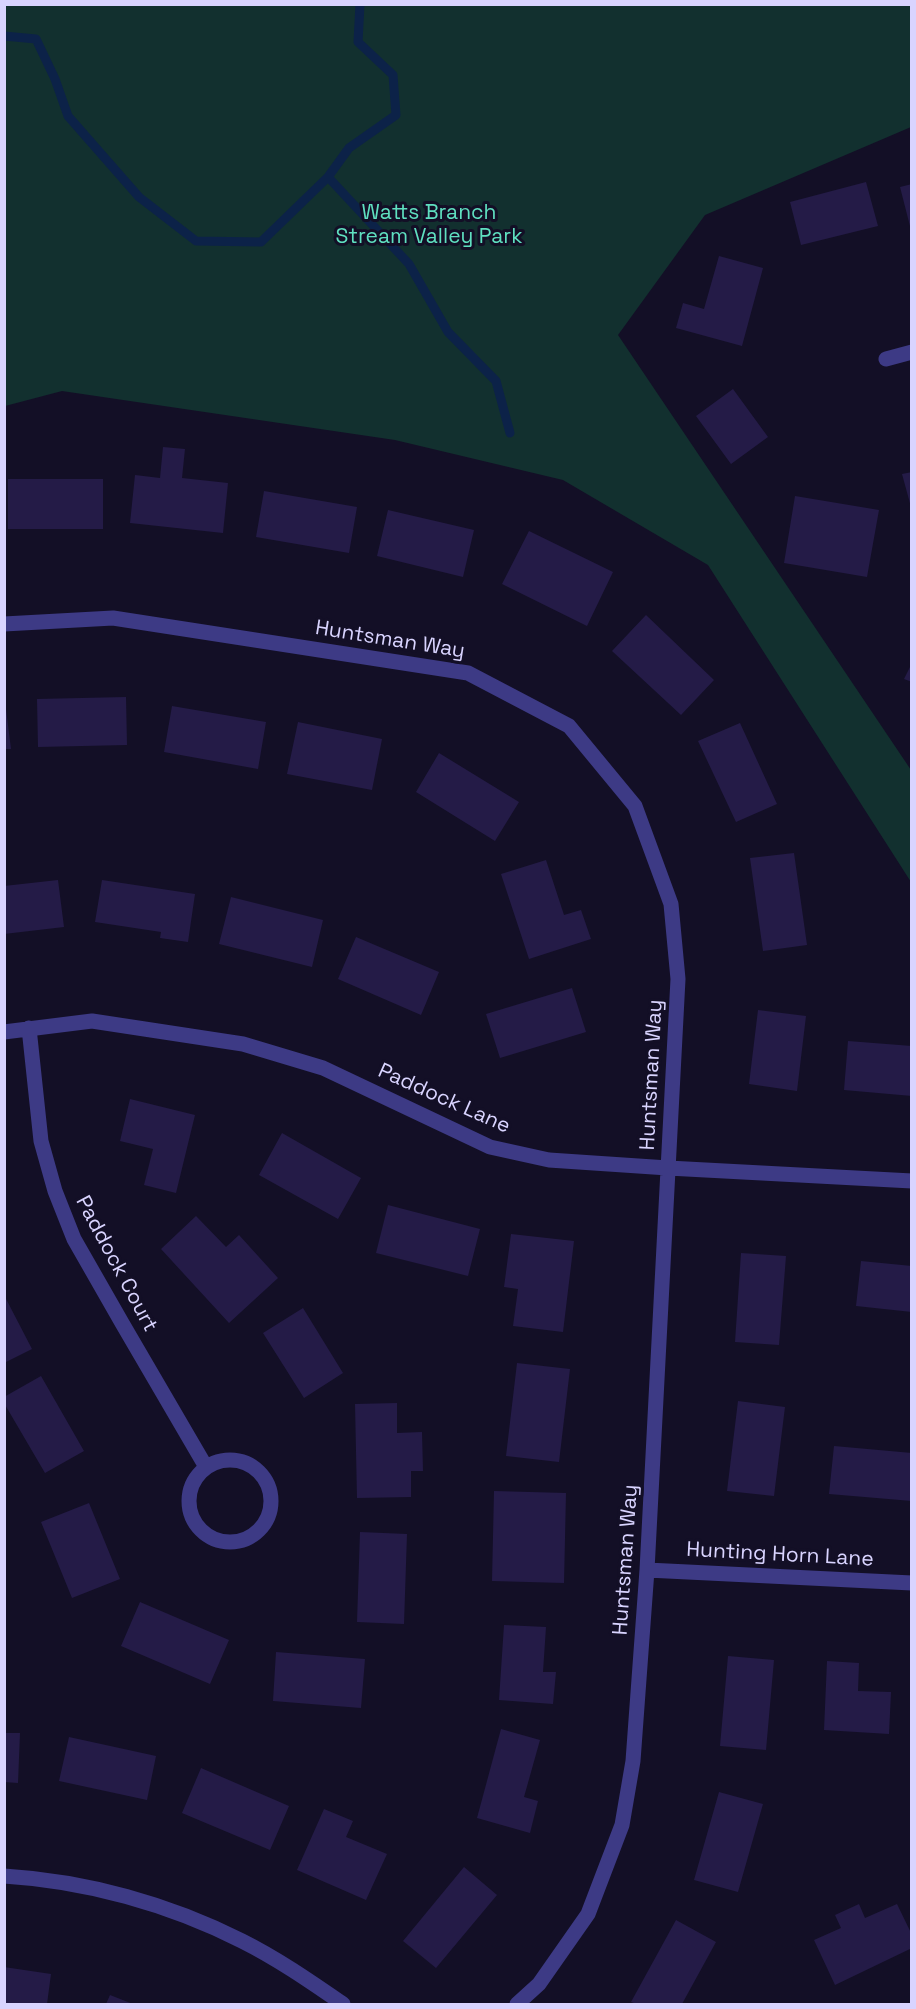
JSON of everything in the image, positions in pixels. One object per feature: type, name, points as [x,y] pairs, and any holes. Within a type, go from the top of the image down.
[{"type":"street","points":[[886,359],[912,352]]},
{"type":"street","name":"Huntsman Way","points":[[4,624],[113,618],[468,673],[569,726],[635,806],[670,904],[678,979],[647,1570],[633,1761],[622,1825],[588,1914],[539,1984],[517,2004]]},
{"type":"street","name":"Paddock Lane","points":[[4,1032],[92,1021],[243,1044],[323,1068],[490,1146],[549,1160],[912,1181]]},
{"type":"street","name":"Paddock Court","points":[[29,1028],[41,1141],[55,1191],[74,1239],[206,1467]]},
{"type":"street","points":[[223,1460],[242,1461],[258,1470],[268,1485],[271,1503],[266,1521],[254,1535],[236,1542],[218,1540],[202,1531],[191,1516],[188,1498],[194,1480],[206,1467],[223,1460]]},
{"type":"street","name":"Hunting Horn Lane","points":[[647,1570],[912,1583]]},
{"type":"street","points":[[4,1876],[32,1878],[108,1891],[179,1914],[242,1941],[309,1980],[343,2004]]},
{"type":"green space","name":"Watts Branch Stream Valley Park","points":[[4,5],[911,5],[911,127],[705,215],[618,335],[911,770],[911,882],[708,565],[563,480],[395,440],[62,391],[5,406]]},
{"type":"building","points":[[866,182],[878,226],[801,245],[790,202]]},
{"type":"building","points":[[912,184],[912,230],[911,230],[900,187]]},
{"type":"building","points":[[719,256],[763,268],[742,346],[676,328],[683,303],[704,309]]},
{"type":"building","points":[[733,389],[768,437],[731,464],[696,416]]},
{"type":"building","points":[[163,447],[185,449],[182,478],[228,483],[223,533],[130,523],[135,475],[160,478]]},
{"type":"building","points":[[912,472],[912,507],[911,507],[902,474]]},
{"type":"building","points":[[8,479],[103,479],[103,529],[8,529]]},
{"type":"building","points":[[264,491],[357,507],[349,553],[256,537]]},
{"type":"building","points":[[795,496],[879,510],[867,577],[784,563]]},
{"type":"building","points":[[388,510],[474,530],[463,577],[377,556]]},
{"type":"building","points":[[529,531],[613,572],[587,626],[502,584]]},
{"type":"building","points":[[646,615],[714,680],[681,715],[612,651]]},
{"type":"building","points":[[912,663],[912,682],[904,679]]},
{"type":"building","points":[[126,697],[127,745],[38,747],[37,699]]},
{"type":"building","points":[[172,706],[266,722],[258,769],[164,752]]},
{"type":"building","points":[[4,709],[6,709],[11,749],[4,749]]},
{"type":"building","points":[[298,722],[382,739],[372,790],[287,774]]},
{"type":"building","points":[[740,723],[777,804],[736,822],[698,741]]},
{"type":"building","points":[[439,753],[519,802],[495,841],[416,792]]},
{"type":"building","points":[[794,853],[807,945],[763,951],[750,858]]},
{"type":"building","points":[[546,860],[564,915],[581,910],[591,939],[529,959],[501,874]]},
{"type":"building","points":[[58,880],[64,927],[4,934],[4,886]]},
{"type":"building","points":[[102,880],[195,894],[188,942],[160,938],[161,932],[95,922]]},
{"type":"building","points":[[231,897],[323,920],[312,967],[219,944]]},
{"type":"building","points":[[356,937],[439,972],[421,1015],[338,979]]},
{"type":"building","points":[[572,988],[586,1032],[500,1058],[486,1014]]},
{"type":"building","points":[[758,1010],[806,1016],[797,1091],[749,1084]]},
{"type":"building","points":[[848,1041],[912,1046],[912,1096],[844,1090]]},
{"type":"building","points":[[130,1099],[195,1115],[176,1193],[144,1185],[153,1149],[120,1141]]},
{"type":"building","points":[[282,1133],[361,1178],[338,1219],[259,1175]]},
{"type":"building","points":[[388,1205],[480,1229],[468,1276],[376,1253]]},
{"type":"building","points":[[196,1216],[226,1247],[239,1235],[278,1278],[229,1323],[161,1249]]},
{"type":"building","points":[[511,1234],[574,1241],[563,1332],[513,1326],[518,1289],[504,1287]]},
{"type":"building","points":[[741,1253],[786,1256],[779,1345],[735,1342]]},
{"type":"building","points":[[861,1261],[912,1266],[912,1312],[856,1306]]},
{"type":"building","points":[[4,1295],[32,1349],[4,1363]]},
{"type":"building","points":[[303,1308],[343,1373],[304,1398],[263,1333]]},
{"type":"building","points":[[517,1363],[570,1369],[559,1462],[506,1456]]},
{"type":"building","points":[[41,1376],[84,1451],[45,1473],[4,1403],[4,1397]]},
{"type":"building","points":[[738,1401],[785,1407],[774,1496],[727,1491]]},
{"type":"building","points":[[397,1403],[397,1433],[422,1432],[423,1471],[411,1471],[411,1497],[357,1498],[355,1404]]},
{"type":"building","points":[[834,1446],[912,1453],[912,1501],[829,1494]]},
{"type":"building","points":[[494,1491],[566,1493],[564,1583],[492,1581]]},
{"type":"building","points":[[89,1503],[120,1579],[72,1598],[41,1522]]},
{"type":"building","points":[[360,1532],[407,1534],[404,1624],[357,1622]]},
{"type":"building","points":[[140,1602],[229,1640],[210,1684],[121,1646]]},
{"type":"building","points":[[504,1625],[546,1627],[543,1672],[556,1672],[553,1704],[499,1700]]},
{"type":"building","points":[[276,1652],[365,1659],[361,1708],[273,1701]]},
{"type":"building","points":[[728,1656],[774,1660],[766,1750],[720,1746]]},
{"type":"building","points":[[827,1661],[859,1663],[858,1691],[891,1692],[889,1734],[824,1730]]},
{"type":"building","points":[[501,1729],[540,1740],[524,1797],[538,1801],[530,1833],[477,1818]]},
{"type":"building","points":[[4,1733],[20,1733],[18,1783],[4,1782]]},
{"type":"building","points":[[69,1737],[156,1756],[147,1800],[59,1781]]},
{"type":"building","points":[[201,1768],[289,1806],[270,1850],[182,1813]]},
{"type":"building","points":[[719,1792],[763,1804],[738,1892],[694,1880]]},
{"type":"building","points":[[324,1809],[353,1821],[346,1837],[387,1854],[366,1900],[297,1870]]},
{"type":"building","points":[[464,1867],[497,1895],[436,1968],[403,1941]]},
{"type":"building","points":[[859,1904],[865,1918],[897,1904],[912,1935],[912,1948],[835,1985],[814,1940],[841,1928],[835,1915]]},
{"type":"building","points":[[676,1920],[716,1942],[682,2004],[631,2002]]},
{"type":"building","points":[[4,1967],[51,1974],[47,2004],[4,2004]]},
{"type":"building","points":[[110,1995],[133,2004],[106,2004]]},
{"type":"waterway","points":[[4,36],[36,39],[55,79],[68,116],[139,197],[196,241],[261,242],[328,177],[349,148],[396,115],[393,75],[358,42],[360,4]]},
{"type":"waterway","points":[[328,177],[409,264],[448,332],[496,381],[510,433]]}]
